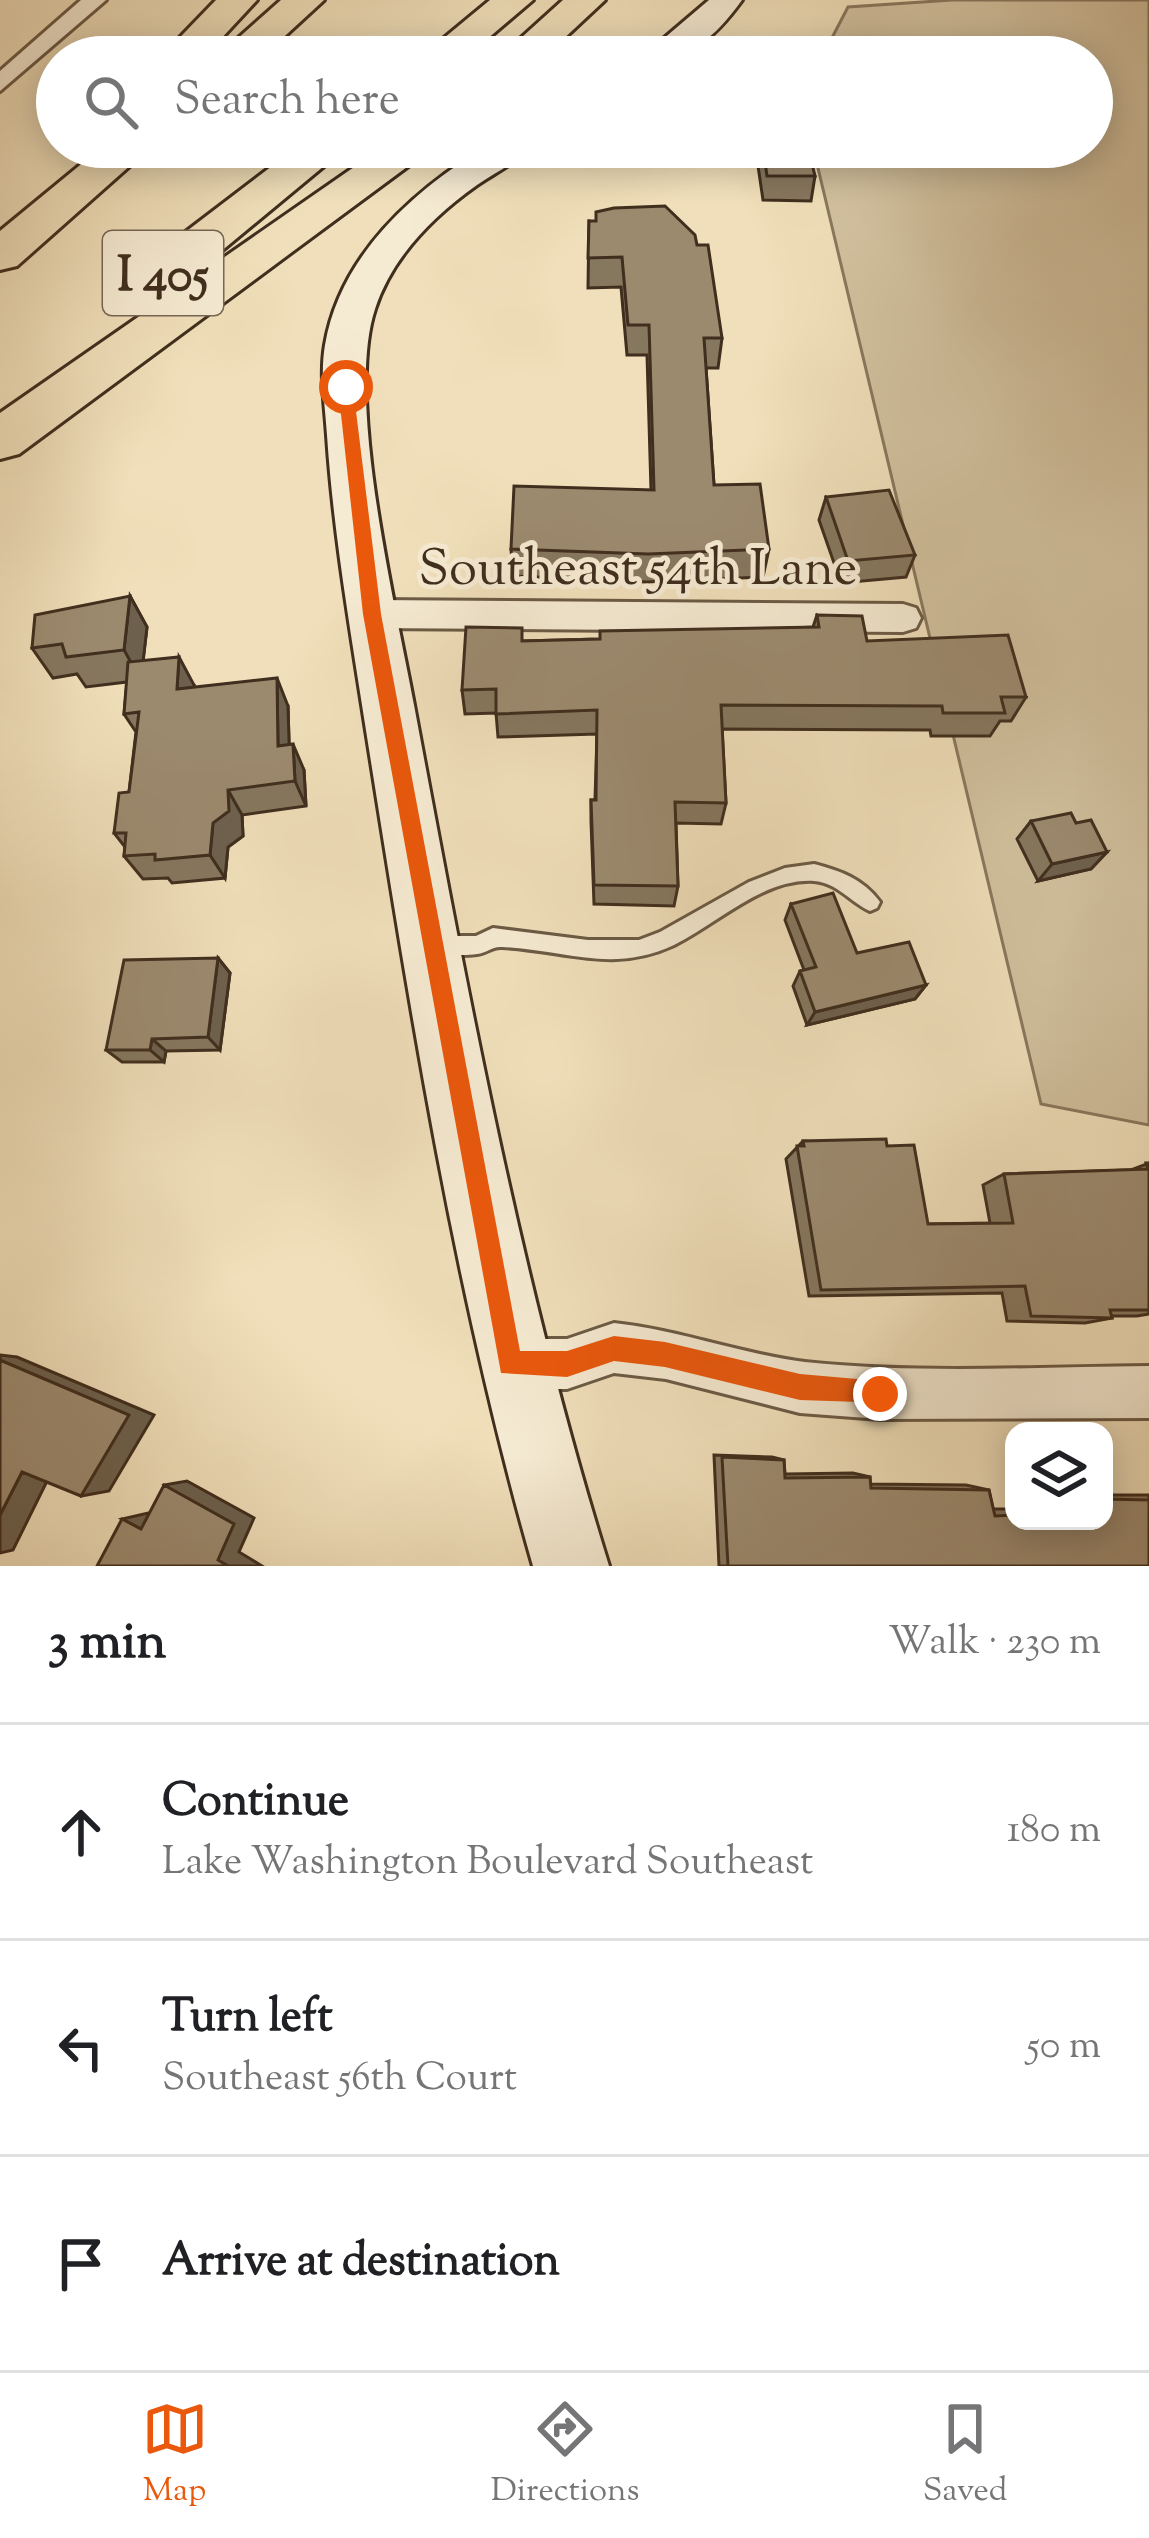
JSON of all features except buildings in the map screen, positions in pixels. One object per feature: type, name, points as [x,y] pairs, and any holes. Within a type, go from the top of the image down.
[{"type":"highway","points":[[202,36],[238,0]]},
{"type":"highway","points":[[262,36],[305,0]]},
{"type":"highway","points":[[467,36],[514,0]]},
{"type":"highway","points":[[544,36],[586,0]]},
{"type":"highway","points":[[0,225],[64,168]]},
{"type":"highway","name":"I 405","points":[[0,255],[104,168]]},
{"type":"highway","name":"I 405","points":[[0,398],[298,168]]},
{"type":"highway","points":[[0,440],[382,168]]},
{"type":"main road","points":[[689,36],[727,0]]},
{"type":"main road","points":[[478,168],[439,194],[398,233],[359,294],[345,345],[346,387],[372,614],[510,1364],[571,1566]]},
{"type":"street","points":[[54,36],[95,0]]},
{"type":"street","points":[[0,84],[36,52]]},
{"type":"street","name":"Southeast 54th Lane","points":[[372,614],[903,617]]},
{"type":"street","points":[[510,1364],[567,1364],[614,1348],[665,1354],[800,1387],[880,1394],[1149,1392]]},
{"type":"lane","points":[[432,945],[478,946],[493,937],[636,950],[728,900],[809,872],[838,875],[870,902]]},
{"type":"shaded area","points":[[952,0],[1149,0],[1149,1125],[1041,1104],[818,168],[1113,168],[1113,36],[833,36],[848,7]]},
{"type":"route","points":[[346,387],[350,462],[372,614],[510,1364],[567,1364],[614,1348],[665,1354],[800,1387],[880,1394]]}]
